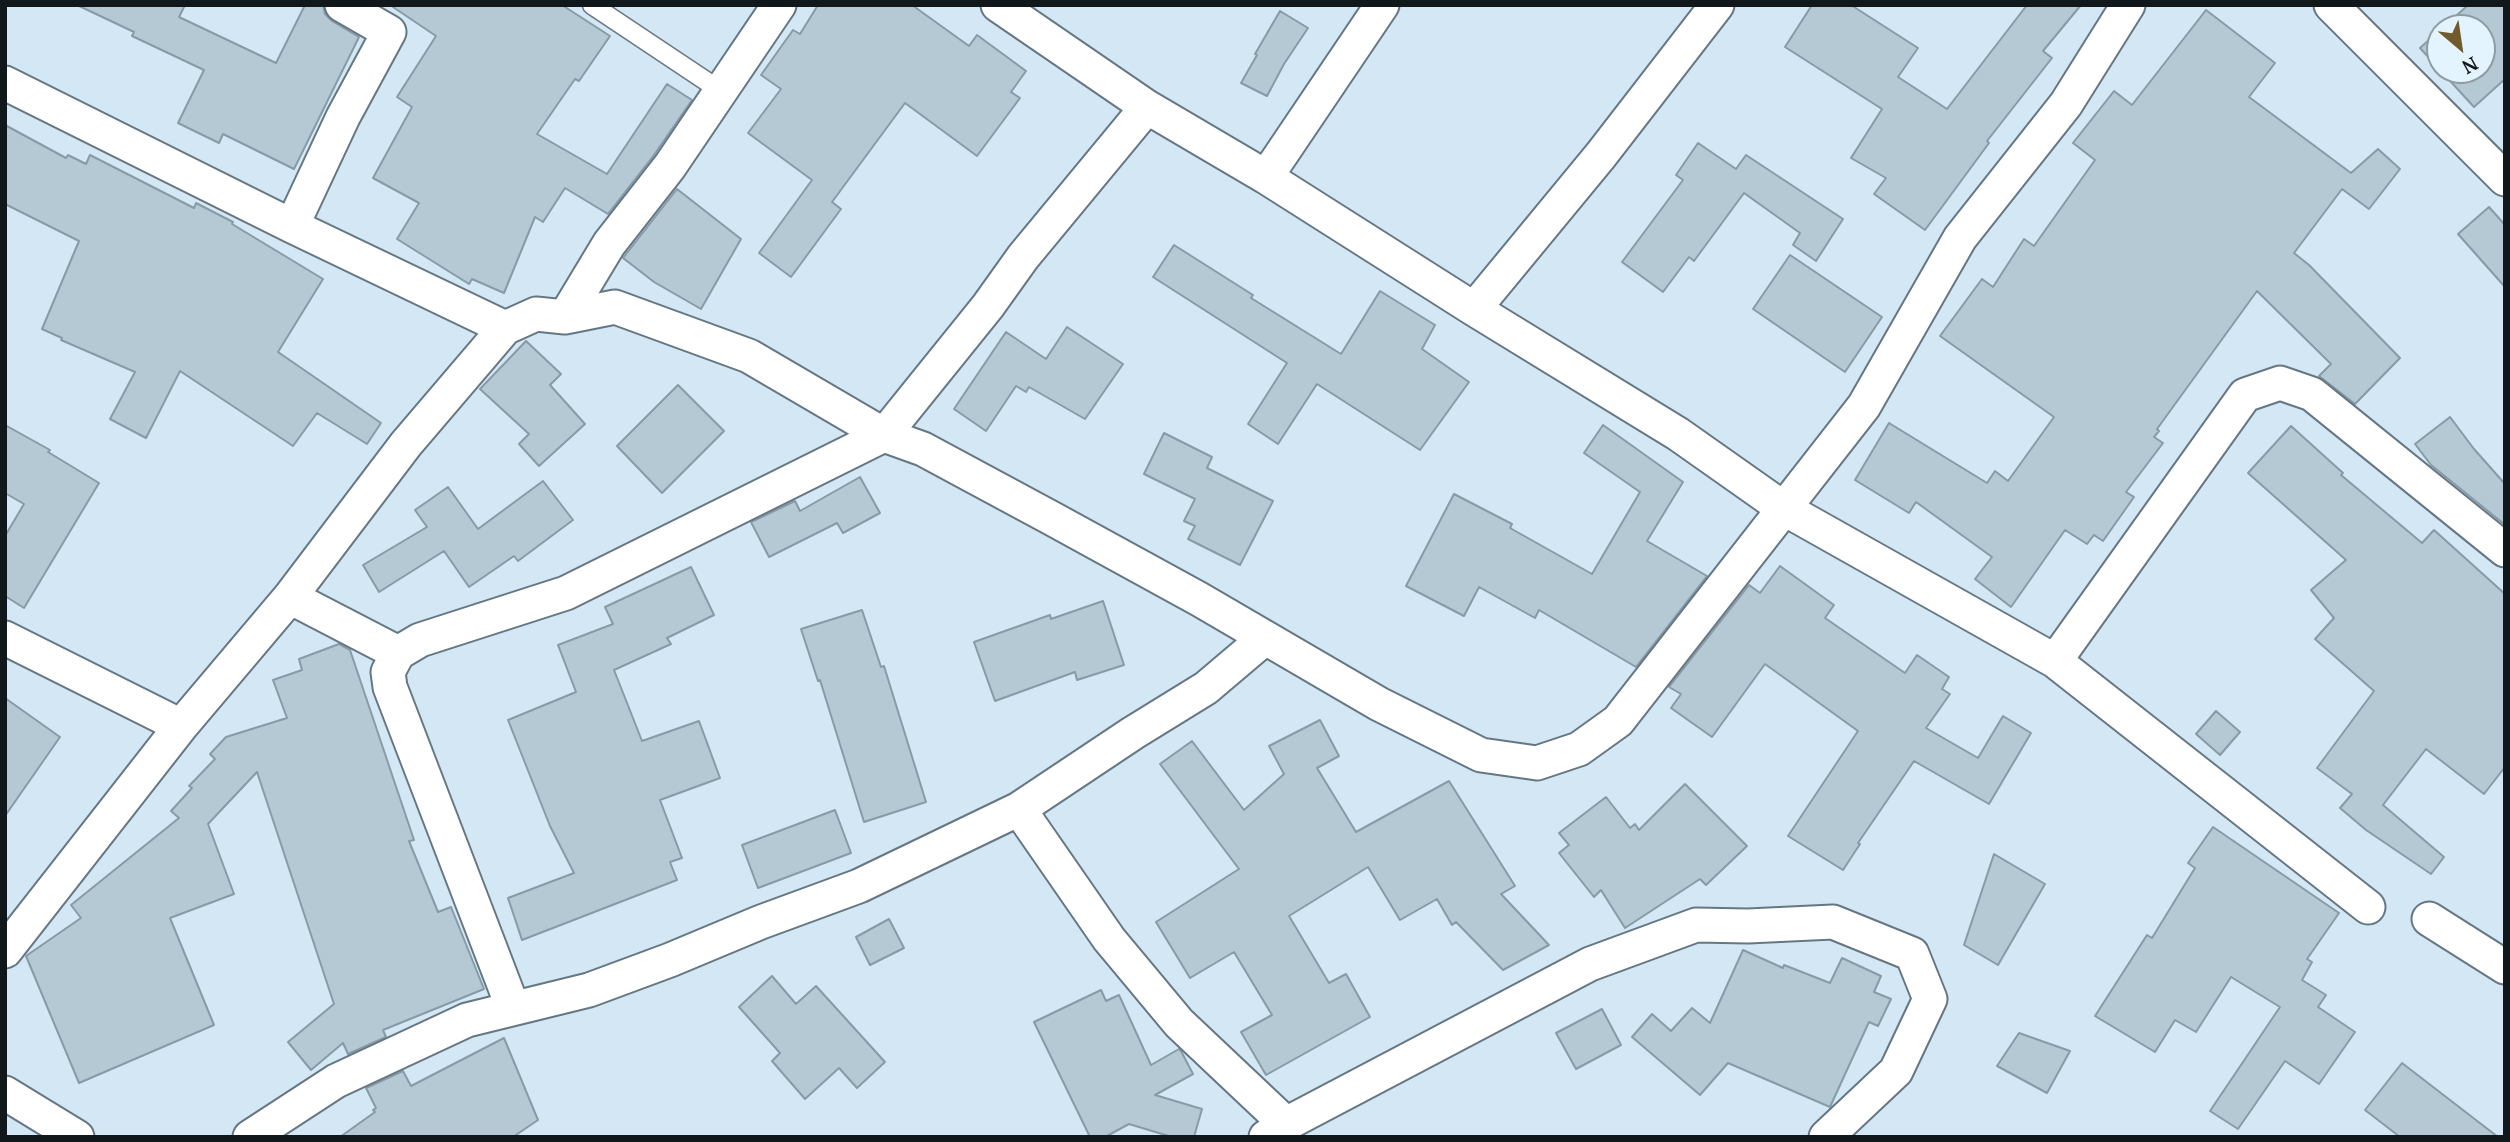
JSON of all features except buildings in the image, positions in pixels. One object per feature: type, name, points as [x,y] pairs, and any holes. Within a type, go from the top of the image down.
[{"type":"street","points":[[292,226],[343,117],[389,32],[342,5]]},
{"type":"street","points":[[565,317],[609,244],[670,166],[779,5]]},
{"type":"street","points":[[998,5],[1147,107],[1266,177],[1678,434],[1783,508],[2055,662],[2368,907]]},
{"type":"street","points":[[1266,177],[1382,5]]},
{"type":"street","points":[[1474,309],[1601,155],[1717,5]]},
{"type":"street","points":[[5,951],[181,726],[290,597],[406,444],[505,328],[536,314],[565,317],[615,307],[749,356],[884,435],[923,450],[970,475],[1265,638],[1379,705],[1481,755],[1537,763],[1579,749],[1618,721],[1864,406],[1960,238],[2066,104],[2128,5]]},
{"type":"street","points":[[2331,5],[2505,179]]},
{"type":"street","points":[[5,83],[292,226],[505,328]]},
{"type":"street","points":[[513,1008],[390,687],[388,672],[398,653],[420,640],[566,593],[884,435],[988,306],[1040,236],[1147,107]]},
{"type":"street","points":[[2055,662],[2245,395],[2280,383],[2312,394],[2504,549]]},
{"type":"street","points":[[290,597],[398,653]]},
{"type":"street","points":[[5,638],[181,726]]},
{"type":"street","points":[[250,1137],[306,1098],[337,1081],[467,1020],[589,990],[859,886],[1019,809],[1206,688],[1265,638]]},
{"type":"street","points":[[1019,809],[1109,939],[1179,1023],[1276,1130],[1590,964],[1696,925],[1748,926],[1833,922],[1912,954],[1930,999],[1896,1070],[1826,1137]]},
{"type":"street","points":[[2429,919],[2505,967]]},
{"type":"street","points":[[5,1093],[77,1137]]},
{"type":"street","points":[[293,1137],[306,1098]]},
{"type":"lane","points":[[592,5],[721,91]]}]
